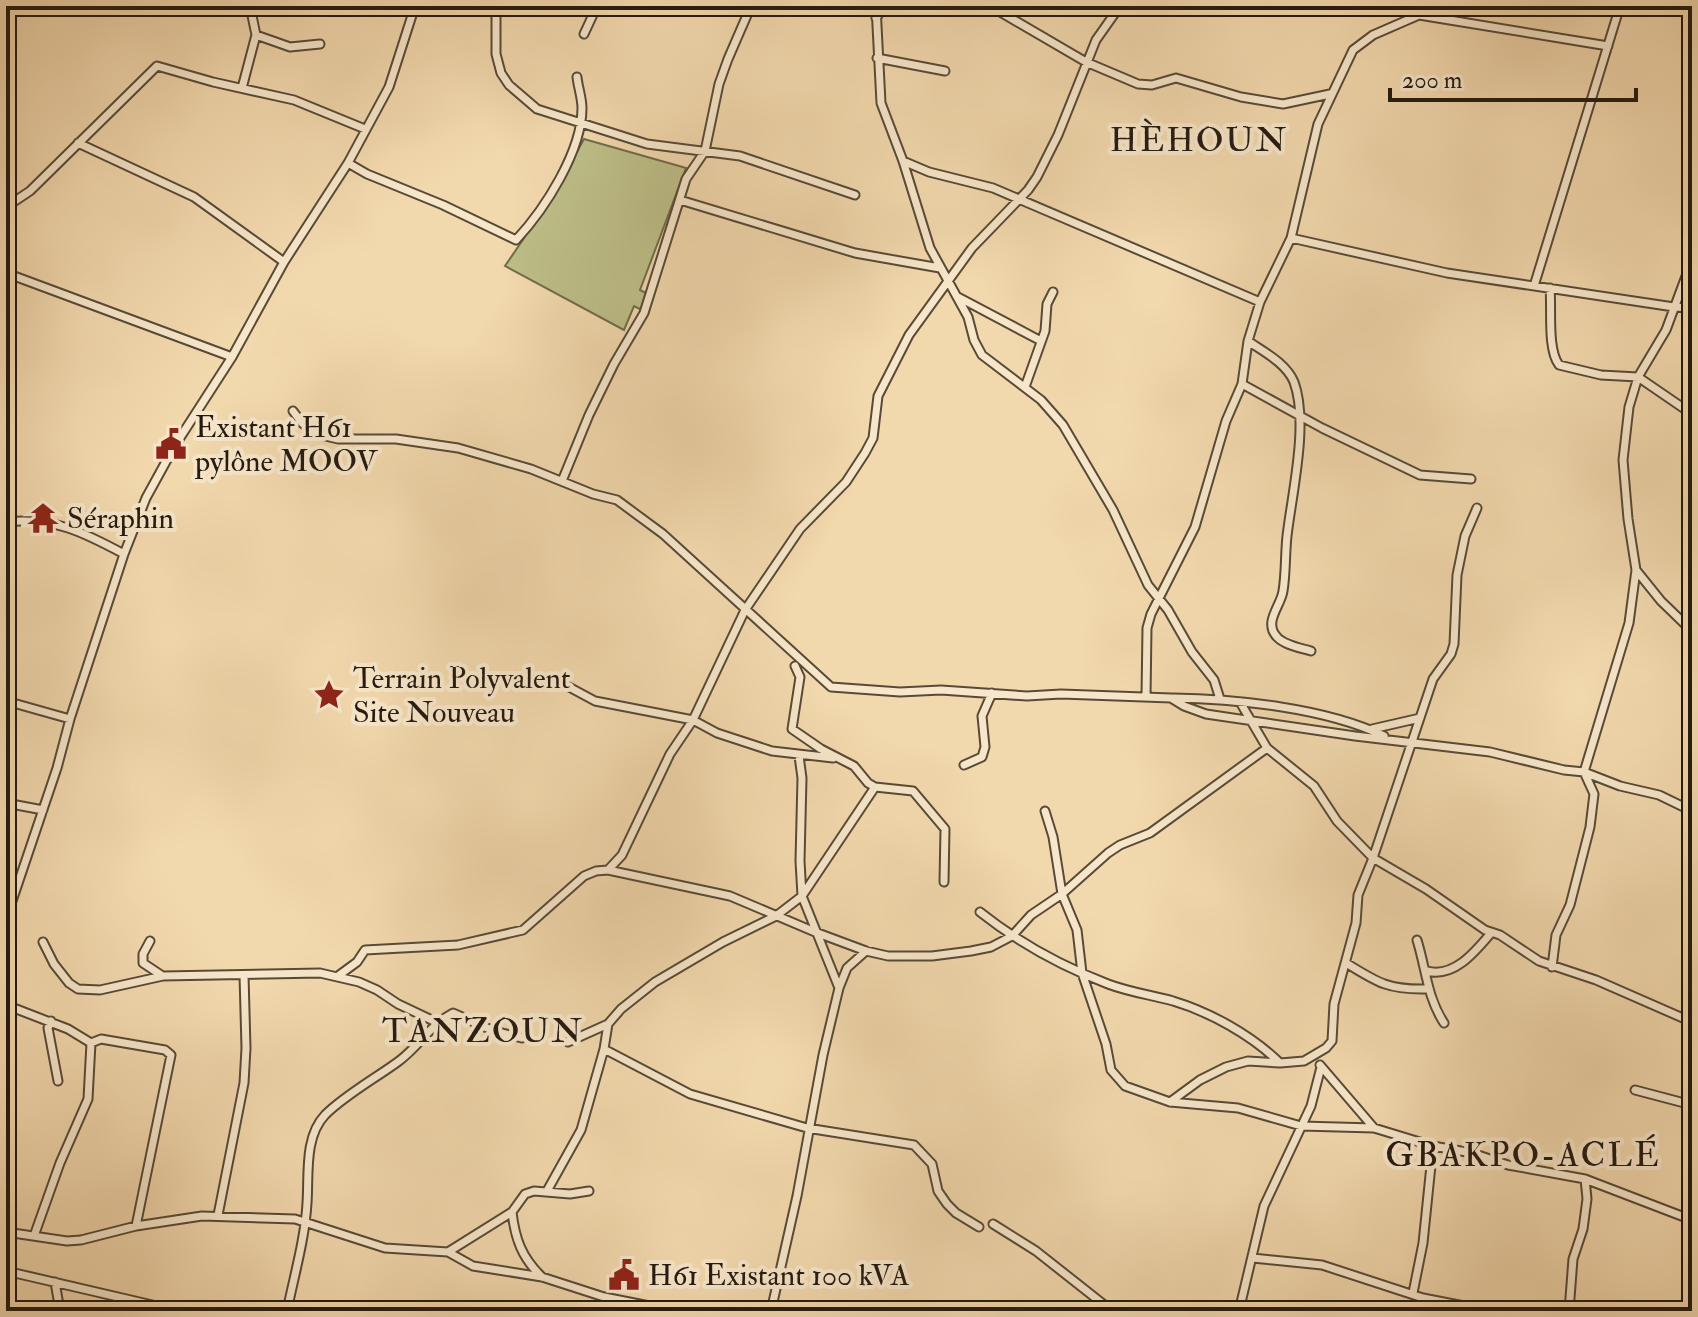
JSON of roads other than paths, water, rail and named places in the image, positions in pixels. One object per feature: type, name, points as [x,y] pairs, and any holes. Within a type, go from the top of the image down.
[{"type":"street","points":[[242,88],[256,35],[250,6]]},
{"type":"street","points":[[6,919],[124,554],[146,498],[174,447],[232,357],[284,262],[348,163],[389,87],[415,6]]},
{"type":"street","points":[[496,6],[496,54],[501,73],[509,85],[537,109],[647,144],[740,156],[855,195]]},
{"type":"street","points":[[584,34],[597,6]]},
{"type":"street","points":[[562,481],[589,415],[644,313],[686,179],[705,151],[719,84],[751,6]]},
{"type":"street","points":[[876,6],[881,103],[930,248],[957,297],[982,355],[1025,387],[1063,425],[1113,510],[1148,585],[1217,685],[1220,699]]},
{"type":"street","points":[[876,18],[885,6]]},
{"type":"street","points":[[990,6],[1086,62],[1138,84],[1152,85],[1176,78],[1241,97],[1283,104],[1330,94]]},
{"type":"street","points":[[608,870],[622,855],[670,754],[693,720],[745,610],[800,529],[836,493],[865,453],[873,438],[878,396],[909,335],[972,248],[1037,177],[1058,135],[1096,40],[1120,6]]},
{"type":"street","points":[[1534,286],[1620,6]]},
{"type":"street","points":[[1146,697],[1147,628],[1158,597],[1195,527],[1226,421],[1242,384],[1248,341],[1260,302],[1291,238],[1318,124],[1353,50],[1373,35],[1419,15],[1608,46]]},
{"type":"street","points":[[256,35],[290,47],[320,44]]},
{"type":"street","points":[[877,58],[945,71]]},
{"type":"street","points":[[6,207],[30,191],[153,67],[281,96],[365,129]]},
{"type":"street","points":[[348,163],[516,240],[556,183],[574,149],[582,108],[577,77]]},
{"type":"street","points":[[78,143],[194,197],[284,262]]},
{"type":"street","points":[[903,161],[929,172],[993,188],[1260,302]]},
{"type":"street","points":[[680,200],[855,253],[940,268]]},
{"type":"street","points":[[1291,238],[1447,273],[1692,308]]},
{"type":"street","points":[[1552,967],[1556,935],[1570,905],[1590,827],[1594,794],[1584,772],[1629,623],[1636,570],[1623,460],[1629,407],[1638,377],[1666,330],[1692,260]]},
{"type":"street","points":[[6,273],[232,357]]},
{"type":"street","points":[[1550,288],[1552,346],[1559,365],[1601,375],[1638,377],[1692,414]]},
{"type":"street","points":[[1025,387],[1053,292]]},
{"type":"street","points":[[957,297],[1041,341]]},
{"type":"street","points":[[1248,341],[1284,367],[1294,382],[1299,415],[1298,455],[1283,592],[1272,617],[1272,627],[1276,636],[1284,641],[1311,651]]},
{"type":"street","points":[[1242,384],[1420,475],[1471,479]]},
{"type":"street","points":[[293,411],[302,423],[317,434],[338,439],[396,439],[458,448],[531,469],[593,494],[617,500],[663,534],[831,687],[1027,696],[1220,699],[1323,717],[1370,729],[1390,739]]},
{"type":"street","points":[[1170,1102],[1200,1080],[1226,1067],[1248,1061],[1304,1061],[1332,1041],[1334,1004],[1356,923],[1358,895],[1433,679],[1451,654],[1454,644],[1457,575],[1465,536],[1477,508]]},
{"type":"street","points":[[6,522],[49,521],[85,534],[124,554]]},
{"type":"street","points":[[1636,570],[1661,601],[1692,631]]},
{"type":"street","points":[[795,666],[800,677],[792,729],[854,766],[875,787],[913,791],[942,823],[946,842],[944,882]]},
{"type":"street","points":[[569,687],[595,701],[693,720],[717,733],[753,745],[799,756],[839,758]]},
{"type":"street","points":[[964,765],[982,757],[985,747],[982,716],[992,693]]},
{"type":"street","points":[[1171,698],[1197,712],[1490,752],[1584,772],[1620,786],[1659,795],[1692,811]]},
{"type":"street","points":[[6,701],[70,719]]},
{"type":"street","points":[[1240,702],[1267,748],[1314,786],[1337,821],[1373,858],[1491,933],[1500,935],[1552,967],[1596,980],[1692,1022]]},
{"type":"street","points":[[1370,729],[1420,718]]},
{"type":"street","points":[[338,976],[357,962],[365,950],[458,945],[523,930],[584,876],[608,870],[718,892],[815,932],[888,956],[932,956],[991,947],[1012,936],[1031,915],[1062,894],[1108,853],[1150,833],[1267,748]]},
{"type":"street","points":[[799,756],[802,778],[802,896],[839,988]]},
{"type":"street","points":[[568,1042],[608,1024],[621,1009],[655,982],[723,942],[776,916],[802,896],[875,787]]},
{"type":"street","points":[[6,803],[43,810]]},
{"type":"street","points":[[1045,811],[1055,846],[1062,894],[1077,930],[1082,973],[1106,1044],[1111,1070],[1125,1086],[1170,1102],[1238,1108],[1301,1126],[1374,1128],[1508,1165],[1585,1179],[1692,1220]]},
{"type":"street","points":[[980,912],[1030,949],[1110,985],[1194,1008],[1252,1041],[1280,1063]]},
{"type":"street","points":[[1427,971],[1453,970],[1491,933]]},
{"type":"street","points":[[1417,940],[1427,971],[1427,989],[1444,1023]]},
{"type":"street","points":[[150,941],[143,954],[143,963],[163,976]]},
{"type":"street","points":[[43,942],[54,964],[78,989],[100,990],[163,976],[320,973],[377,990],[436,1022]]},
{"type":"street","points":[[771,1311],[797,1196],[807,1128],[839,988],[847,968],[866,951]]},
{"type":"street","points":[[1346,963],[1379,984],[1404,990],[1427,989]]},
{"type":"street","points":[[218,1215],[244,1083],[244,975]]},
{"type":"street","points":[[6,1005],[51,1021],[91,1043]]},
{"type":"street","points":[[287,1311],[308,1202],[306,1181],[312,1143],[324,1116],[400,1061],[436,1022],[453,1013],[494,1031],[522,1038]]},
{"type":"street","points":[[51,1021],[48,1028],[58,1081]]},
{"type":"street","points":[[547,1191],[581,1130],[608,1024]]},
{"type":"street","points":[[91,1043],[101,1039],[165,1050],[171,1055],[136,1226]]},
{"type":"street","points":[[34,1236],[60,1163],[88,1099],[91,1043]]},
{"type":"street","points":[[604,1049],[690,1094],[807,1128],[914,1145],[932,1164],[938,1191],[947,1204],[979,1227]]},
{"type":"street","points":[[1315,1056],[1374,1128]]},
{"type":"street","points":[[1239,1311],[1264,1206],[1311,1106],[1321,1067]]},
{"type":"street","points":[[1635,1090],[1692,1105]]},
{"type":"street","points":[[1413,1293],[1423,1243],[1433,1146]]},
{"type":"street","points":[[1569,1311],[1573,1259],[1583,1229],[1587,1199],[1585,1179]]},
{"type":"street","points":[[448,1252],[512,1212],[525,1194],[589,1191]]},
{"type":"street","points":[[512,1212],[520,1248],[528,1264],[542,1277]]},
{"type":"street","points":[[6,1232],[81,1240],[136,1226],[218,1215],[264,1217],[304,1222],[385,1248],[448,1252],[473,1266],[542,1277],[604,1297],[675,1311]]},
{"type":"street","points":[[993,1224],[1036,1251],[1112,1311]]},
{"type":"street","points":[[1253,1258],[1322,1265],[1440,1302],[1490,1311]]},
{"type":"street","points":[[6,1271],[160,1309],[195,1311]]},
{"type":"street","points":[[55,1282],[60,1311]]},
{"type":"street","points":[[602,1311],[604,1297]]},
{"type":"place","name":"Existant H61 pylône MOOV","points":[[171,444]]},
{"type":"place","name":"Séraphin","points":[[43,518]]},
{"type":"place","name":"Terrain Polyvalent Site Nouveau","points":[[329,695]]},
{"type":"place","name":"H61 Existant 100 kVA","points":[[624,1275]]},
{"type":"district","name":"HÈHOUN","points":[[1199,140]]},
{"type":"district","name":"TANZOUN","points":[[483,1031]]},
{"type":"district","name":"GBAKPO-ACLÉ","points":[[1523,1155]]}]
